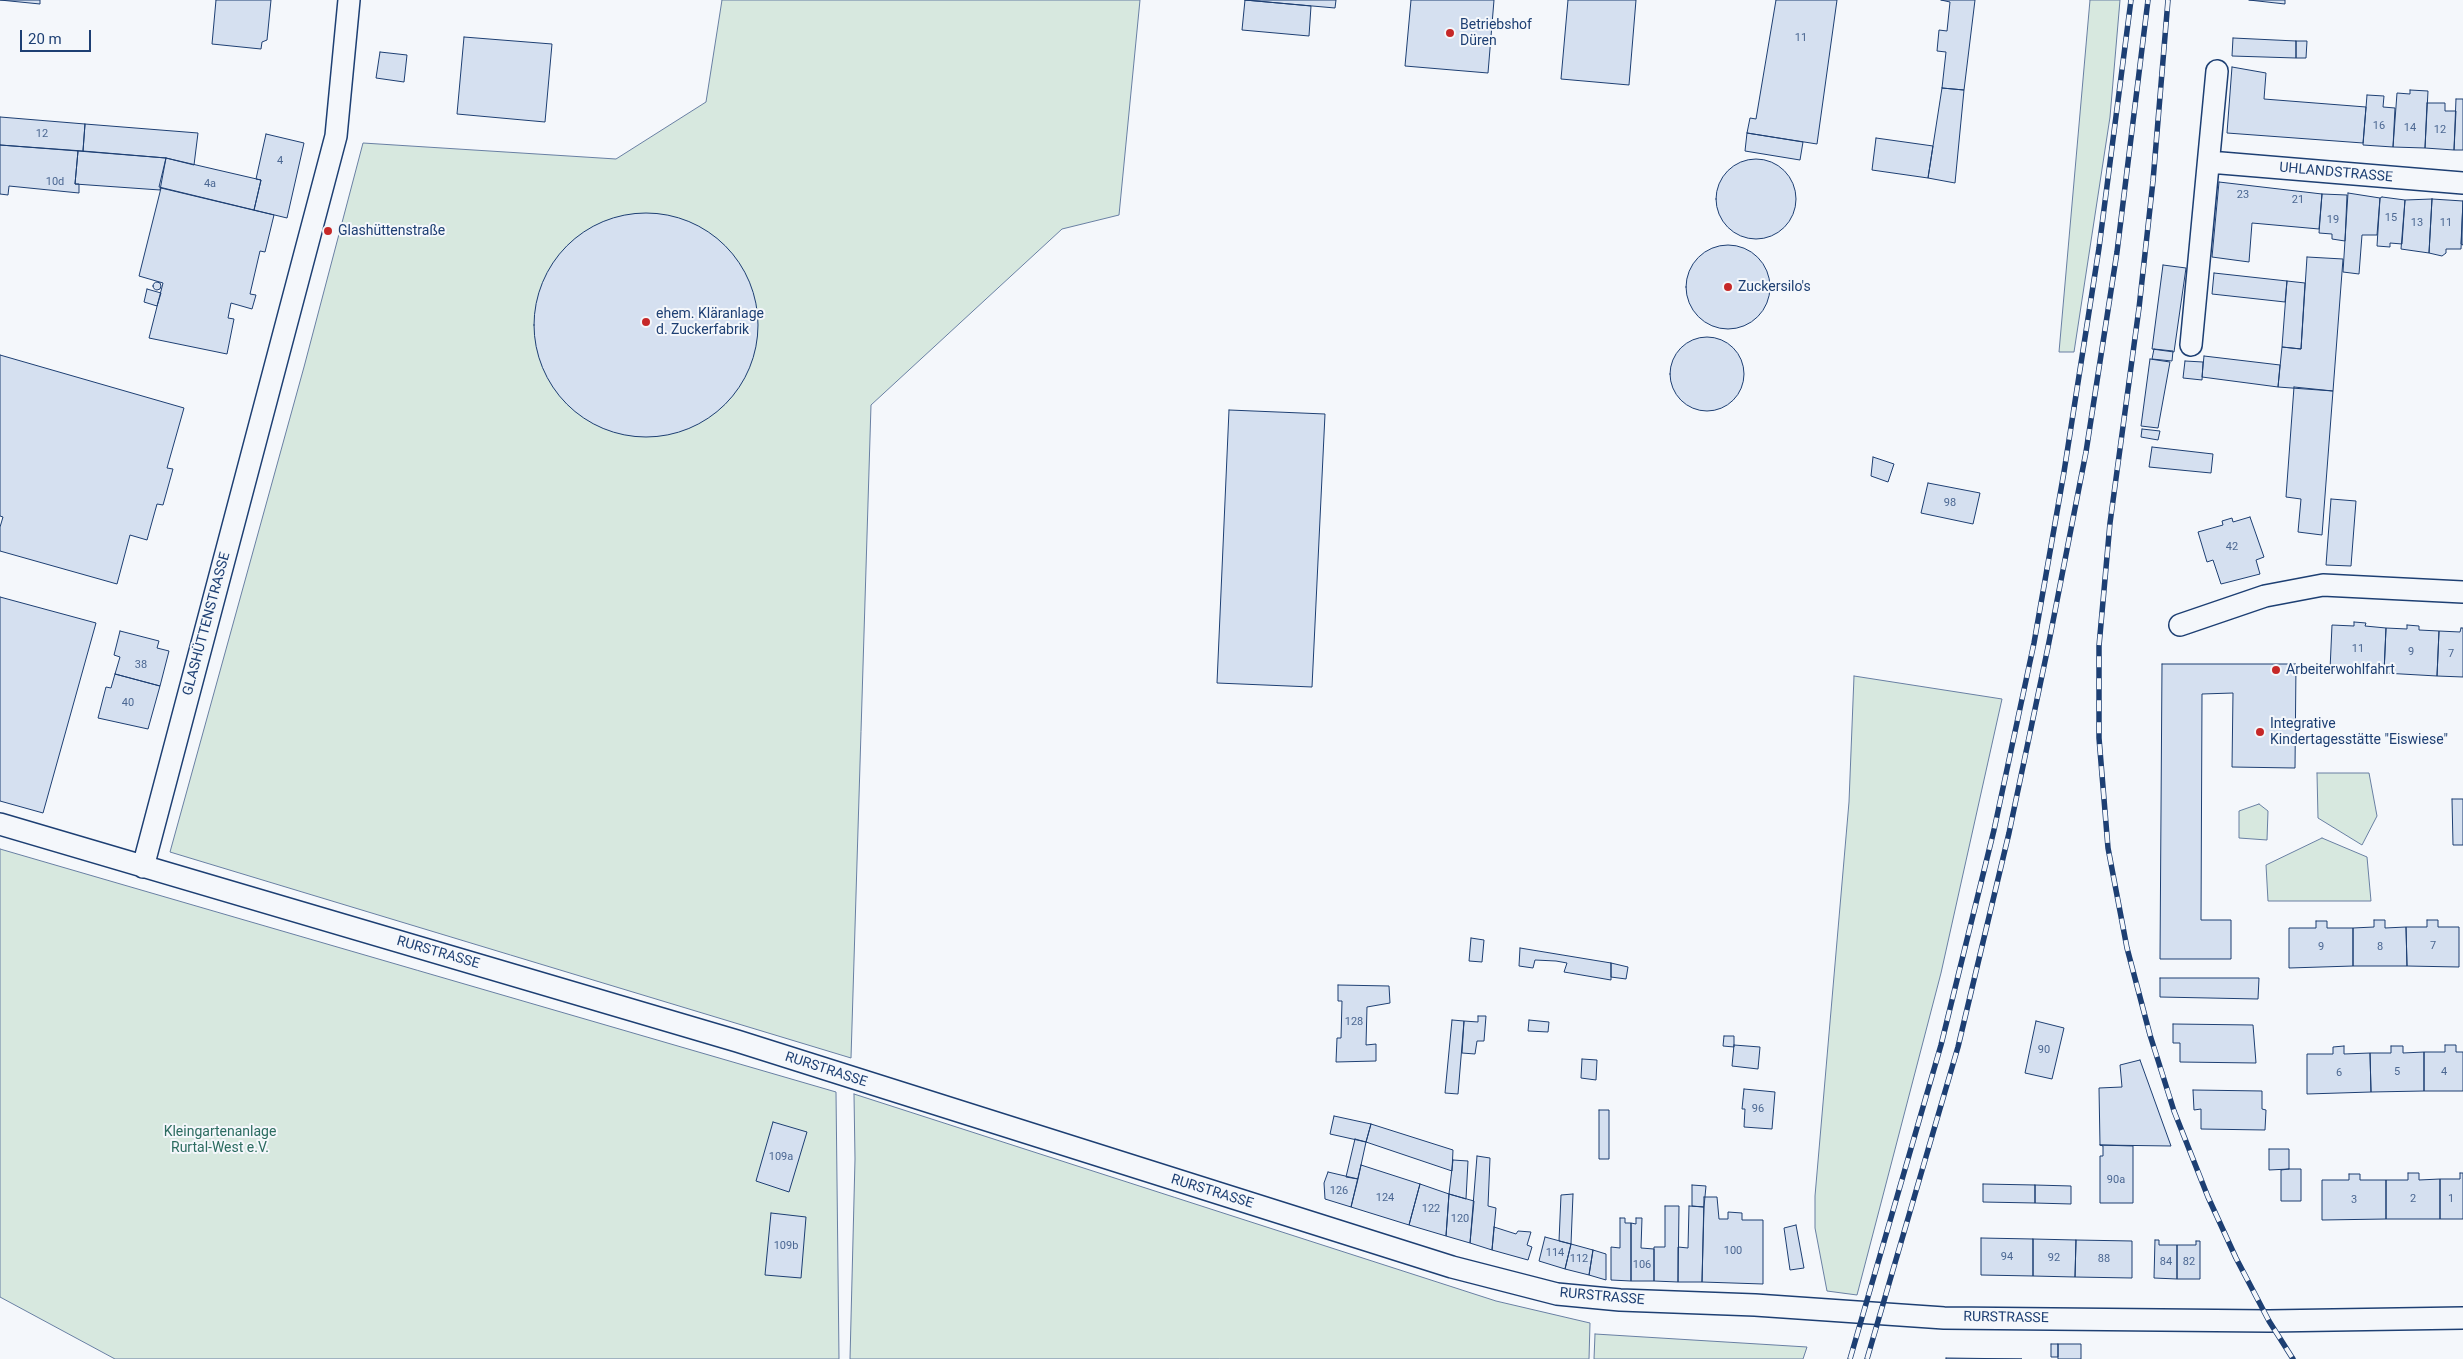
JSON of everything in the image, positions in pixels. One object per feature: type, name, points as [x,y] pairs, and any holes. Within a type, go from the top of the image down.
[{"type":"street","name":"GLASHÜTTENSTRASSE","points":[[143,867],[336,136],[349,0]]},
{"type":"street","points":[[2191,345],[2217,71]]},
{"type":"street","name":"UHLANDSTRASSE","points":[[2209,162],[2463,182]]},
{"type":"street","points":[[2180,625],[2265,596],[2323,585],[2463,592]]},
{"type":"street","name":"RURSTRASSE","points":[[0,824],[728,1038],[1443,1264],[1557,1294],[1620,1300],[1755,1305],[1944,1318],[2269,1322],[2463,1318]]},
{"type":"green space","points":[[722,0],[1140,0],[1119,215],[1062,229],[871,405],[851,1058],[170,852],[304,367],[363,143],[616,159],[706,102]]},
{"type":"green space","points":[[2090,0],[2120,0],[2110,117],[2074,352],[2059,352]]},
{"type":"green space","points":[[1854,676],[2002,699],[1941,973],[1857,1295],[1827,1291],[1815,1228],[1815,1196],[1849,802]]},
{"type":"green space","points":[[2317,773],[2369,773],[2377,816],[2362,845],[2318,818]]},
{"type":"green space","points":[[2259,804],[2268,811],[2267,840],[2239,838],[2239,811]]},
{"type":"green space","points":[[2322,838],[2367,857],[2371,901],[2268,901],[2266,865]]},
{"type":"green space","name":"Kleingartenanlage Rurtal-West e.V.","points":[[0,849],[836,1092],[839,1359],[115,1359],[0,1297]]},
{"type":"green space","points":[[854,1094],[1496,1301],[1590,1323],[1589,1359],[850,1359],[855,1159]]},
{"type":"green space","points":[[1595,1334],[1807,1347],[1803,1359],[1594,1359]]},
{"type":"building","points":[[0,0],[40,0],[40,4]]},
{"type":"building","points":[[216,0],[271,0],[267,40],[262,42],[261,49],[212,44]]},
{"type":"building","points":[[1245,0],[1311,6],[1309,36],[1242,30]]},
{"type":"building","points":[[1245,0],[1336,0],[1335,8]]},
{"type":"building","name":"Betriebshof Düren","points":[[1411,0],[1494,0],[1488,73],[1405,66]]},
{"type":"building","points":[[1568,0],[1636,0],[1629,85],[1561,79]]},
{"type":"building","points":[[1776,0],[1837,0],[1817,144],[1747,133],[1750,118],[1756,119]]},
{"type":"building","points":[[1941,0],[1975,0],[1964,90],[1942,88],[1946,52],[1937,51],[1939,30],[1947,31],[1950,2]]},
{"type":"building","points":[[2249,0],[2285,0],[2285,4]]},
{"type":"building","points":[[464,37],[552,44],[545,122],[457,114]]},
{"type":"building","points":[[2233,38],[2296,41],[2296,58],[2232,56]]},
{"type":"building","points":[[2296,41],[2307,41],[2306,58],[2296,58]]},
{"type":"building","points":[[380,52],[407,55],[404,82],[376,78]]},
{"type":"building","points":[[2232,67],[2266,73],[2264,99],[2366,107],[2363,143],[2227,133]]},
{"type":"building","points":[[1942,88],[1964,90],[1955,183],[1928,178]]},
{"type":"building","points":[[2410,90],[2428,91],[2425,148],[2393,147],[2397,93],[2410,94]]},
{"type":"building","points":[[2367,95],[2384,96],[2383,107],[2395,108],[2393,147],[2363,145]]},
{"type":"building","points":[[2456,99],[2463,99],[2463,150],[2454,150]]},
{"type":"building","points":[[2427,103],[2445,103],[2445,111],[2456,111],[2454,150],[2425,148]]},
{"type":"building","points":[[0,117],[85,124],[83,151],[0,145]]},
{"type":"building","points":[[85,124],[198,133],[194,165],[166,158],[83,151]]},
{"type":"building","points":[[1747,133],[1803,142],[1800,160],[1745,151]]},
{"type":"building","points":[[266,134],[304,143],[287,218],[254,210],[261,180],[256,179]]},
{"type":"building","points":[[1876,138],[1933,146],[1928,178],[1872,170]]},
{"type":"building","points":[[0,145],[78,151],[75,184],[79,184],[79,193],[9,186],[8,195],[0,194]]},
{"type":"building","points":[[78,151],[166,158],[160,190],[75,184]]},
{"type":"building","points":[[166,158],[261,180],[254,210],[159,187]]},
{"type":"building","points":[[1756,159],[1771,162],[1784,171],[1793,184],[1796,199],[1793,214],[1784,227],[1771,236],[1756,239],[1741,236],[1728,227],[1719,214],[1716,199],[1719,184],[1728,171],[1741,162]]},
{"type":"building","points":[[2219,182],[2322,194],[2319,229],[2252,223],[2249,262],[2212,257]]},
{"type":"building","points":[[161,188],[274,215],[265,252],[260,251],[250,294],[256,295],[252,309],[231,303],[228,318],[234,319],[227,354],[149,338],[163,283],[139,276]]},
{"type":"building","points":[[2348,193],[2380,198],[2377,235],[2362,235],[2359,274],[2343,272]]},
{"type":"building","points":[[2322,194],[2347,195],[2345,241],[2332,239],[2332,234],[2319,233]]},
{"type":"building","points":[[2380,198],[2405,200],[2402,244],[2390,243],[2390,247],[2377,246]]},
{"type":"building","points":[[2432,199],[2429,253],[2401,249],[2405,200]]},
{"type":"building","points":[[2432,199],[2463,201],[2461,249],[2446,249],[2446,253],[2442,256],[2429,253]]},
{"type":"building","points":[[2463,201],[2463,245],[2461,244]]},
{"type":"building","name":"ehem. Kläranlage d. Zuckerfabrik","points":[[646,213],[678,218],[689,222],[708,232],[725,246],[739,263],[749,282],[753,293],[758,325],[753,357],[749,368],[739,387],[725,404],[708,418],[689,428],[678,432],[646,437],[614,432],[603,428],[584,418],[567,404],[553,387],[543,368],[539,357],[534,325],[539,293],[543,282],[553,263],[567,246],[584,232],[603,222],[614,218]]},
{"type":"building","name":"Zuckersilo's","points":[[1720,245],[1736,245],[1752,252],[1763,263],[1770,279],[1767,303],[1758,317],[1752,322],[1736,329],[1720,329],[1704,322],[1693,311],[1686,295],[1686,279],[1693,263],[1704,252]]},
{"type":"building","points":[[2307,257],[2343,259],[2333,391],[2278,387],[2282,347],[2301,349]]},
{"type":"building","points":[[2163,265],[2186,268],[2174,352],[2152,349]]},
{"type":"building","points":[[2214,273],[2287,281],[2285,302],[2212,294]]},
{"type":"building","points":[[2287,281],[2305,283],[2301,349],[2282,347]]},
{"type":"building","points":[[157,282],[161,286],[157,290],[153,286]]},
{"type":"building","points":[[147,289],[161,293],[157,306],[144,302]]},
{"type":"building","points":[[1700,337],[1714,337],[1728,343],[1738,353],[1744,367],[1744,381],[1738,395],[1728,405],[1714,411],[1700,411],[1686,405],[1676,395],[1670,381],[1670,367],[1676,353],[1686,343]]},
{"type":"building","points":[[2154,349],[2173,351],[2172,361],[2152,359]]},
{"type":"building","points":[[0,355],[184,408],[167,468],[173,469],[163,505],[157,504],[147,540],[130,535],[117,584],[0,551],[0,527],[3,517],[0,516]]},
{"type":"building","points":[[2204,356],[2280,365],[2278,387],[2202,377]]},
{"type":"building","points":[[2150,359],[2170,362],[2158,428],[2141,426]]},
{"type":"building","points":[[2185,361],[2203,362],[2202,380],[2183,378]]},
{"type":"building","points":[[2294,387],[2333,391],[2322,535],[2298,532],[2301,499],[2286,497]]},
{"type":"building","points":[[1229,410],[1325,414],[1312,687],[1217,683]]},
{"type":"building","points":[[2142,429],[2160,431],[2158,440],[2141,437]]},
{"type":"building","points":[[2152,447],[2213,454],[2211,473],[2149,467]]},
{"type":"building","points":[[1873,457],[1894,464],[1888,482],[1871,476]]},
{"type":"building","points":[[1928,483],[1980,493],[1973,524],[1921,513]]},
{"type":"building","points":[[2331,499],[2356,501],[2351,566],[2326,565]]},
{"type":"building","points":[[2250,517],[2264,557],[2256,560],[2260,574],[2221,584],[2213,560],[2207,562],[2198,532],[2223,525],[2222,521],[2232,518],[2233,522]]},
{"type":"building","points":[[0,597],[96,623],[43,813],[0,801]]},
{"type":"building","points":[[2354,622],[2366,623],[2365,626],[2386,628],[2384,673],[2330,670],[2332,625],[2354,626]]},
{"type":"building","points":[[2407,625],[2419,626],[2419,630],[2439,631],[2437,676],[2384,673],[2386,628],[2407,629]]},
{"type":"building","points":[[2461,628],[2463,628],[2463,677],[2437,676],[2439,631],[2460,632]]},
{"type":"building","points":[[120,631],[159,641],[157,648],[169,651],[160,686],[115,674],[120,657],[114,655]]},
{"type":"building","points":[[2162,664],[2296,664],[2295,768],[2232,767],[2233,693],[2202,694],[2201,920],[2231,920],[2231,959],[2160,959]]},
{"type":"building","points":[[115,674],[160,686],[148,729],[98,718],[106,687],[111,688]]},
{"type":"building","points":[[2452,799],[2463,799],[2463,845],[2453,845]]},
{"type":"building","points":[[2374,920],[2385,920],[2385,928],[2406,927],[2407,966],[2353,966],[2353,928],[2374,927]]},
{"type":"building","points":[[2427,920],[2438,920],[2438,927],[2459,927],[2459,967],[2407,966],[2406,927],[2427,927]]},
{"type":"building","points":[[2316,921],[2327,921],[2327,928],[2353,928],[2353,966],[2289,968],[2289,928],[2316,928]]},
{"type":"building","points":[[1471,938],[1484,940],[1482,962],[1469,961]]},
{"type":"building","points":[[1520,948],[1611,963],[1611,980],[1564,972],[1567,963],[1556,961],[1535,960],[1533,968],[1519,966]]},
{"type":"building","points":[[1611,963],[1628,967],[1626,979],[1611,977]]},
{"type":"building","points":[[2160,978],[2259,978],[2258,999],[2160,997]]},
{"type":"building","points":[[1338,985],[1389,986],[1390,1003],[1367,1007],[1366,1045],[1376,1044],[1376,1061],[1336,1062],[1337,1038],[1341,1038],[1342,1001],[1338,1001]]},
{"type":"building","points":[[1478,1016],[1486,1016],[1484,1041],[1477,1041],[1475,1054],[1462,1053],[1464,1021],[1478,1022]]},
{"type":"building","points":[[1452,1020],[1464,1021],[1458,1094],[1445,1093]]},
{"type":"building","points":[[1529,1020],[1549,1022],[1548,1032],[1528,1031]]},
{"type":"building","points":[[2036,1021],[2064,1028],[2052,1079],[2025,1073]]},
{"type":"building","points":[[2173,1024],[2253,1025],[2256,1063],[2180,1062],[2180,1043],[2173,1043]]},
{"type":"building","points":[[1724,1036],[1734,1036],[1734,1047],[1723,1046]]},
{"type":"building","points":[[1734,1045],[1760,1047],[1758,1069],[1732,1066]]},
{"type":"building","points":[[2445,1045],[2456,1045],[2456,1052],[2463,1052],[2463,1091],[2424,1091],[2424,1052],[2445,1052]]},
{"type":"building","points":[[2344,1046],[2344,1054],[2370,1053],[2371,1092],[2307,1094],[2307,1054],[2333,1054],[2333,1047]]},
{"type":"building","points":[[2391,1046],[2403,1046],[2403,1053],[2424,1052],[2424,1091],[2371,1092],[2370,1053],[2391,1053]]},
{"type":"building","points":[[1582,1059],[1597,1060],[1596,1080],[1581,1078]]},
{"type":"building","points":[[2140,1060],[2171,1146],[2100,1145],[2099,1088],[2122,1087],[2120,1065]]},
{"type":"building","points":[[1744,1089],[1775,1092],[1772,1129],[1744,1127],[1745,1109],[1742,1109]]},
{"type":"building","points":[[2193,1090],[2262,1091],[2262,1109],[2266,1110],[2265,1130],[2201,1129],[2201,1109],[2194,1110]]},
{"type":"building","points":[[1599,1110],[1609,1110],[1609,1159],[1599,1159]]},
{"type":"building","points":[[1334,1116],[1371,1124],[1366,1142],[1330,1134]]},
{"type":"building","points":[[773,1122],[807,1132],[789,1192],[756,1181]]},
{"type":"building","points":[[1371,1124],[1453,1150],[1452,1171],[1366,1142]]},
{"type":"building","points":[[1355,1139],[1366,1142],[1358,1179],[1346,1177]]},
{"type":"building","points":[[2100,1145],[2133,1146],[2133,1203],[2100,1203],[2100,1156],[2103,1156],[2103,1146]]},
{"type":"building","points":[[2269,1149],[2289,1149],[2289,1169],[2269,1170]]},
{"type":"building","points":[[1477,1156],[1490,1158],[1488,1206],[1496,1208],[1492,1250],[1470,1243]]},
{"type":"building","points":[[1453,1160],[1468,1161],[1466,1199],[1449,1194]]},
{"type":"building","points":[[1361,1165],[1420,1184],[1409,1225],[1351,1207]]},
{"type":"building","points":[[2301,1169],[2301,1201],[2281,1201],[2281,1170]]},
{"type":"building","points":[[1328,1172],[1358,1179],[1351,1207],[1325,1199],[1324,1183]]},
{"type":"building","points":[[2408,1173],[2419,1173],[2419,1180],[2440,1179],[2440,1219],[2386,1219],[2386,1180],[2408,1180]]},
{"type":"building","points":[[2460,1173],[2463,1173],[2463,1219],[2440,1219],[2440,1179],[2460,1179]]},
{"type":"building","points":[[2349,1174],[2360,1174],[2360,1180],[2386,1180],[2386,1219],[2322,1220],[2322,1180],[2349,1180]]},
{"type":"building","points":[[1420,1184],[1449,1194],[1446,1236],[1409,1225]]},
{"type":"building","points":[[1983,1184],[2035,1185],[2035,1203],[1983,1202]]},
{"type":"building","points":[[1692,1185],[1706,1186],[1704,1207],[1692,1206]]},
{"type":"building","points":[[2035,1185],[2071,1186],[2071,1204],[2035,1203]]},
{"type":"building","points":[[1449,1194],[1474,1201],[1470,1243],[1446,1236]]},
{"type":"building","points":[[1573,1194],[1571,1244],[1559,1241],[1561,1195]]},
{"type":"building","points":[[1704,1197],[1717,1197],[1719,1219],[1728,1219],[1728,1212],[1742,1213],[1742,1220],[1763,1220],[1763,1284],[1702,1282]]},
{"type":"building","points":[[1665,1206],[1679,1206],[1678,1282],[1654,1281],[1654,1247],[1665,1247]]},
{"type":"building","points":[[1689,1206],[1704,1207],[1702,1282],[1678,1282],[1678,1247],[1688,1248]]},
{"type":"building","points":[[771,1213],[806,1217],[801,1278],[765,1275]]},
{"type":"building","points":[[1620,1218],[1625,1218],[1625,1223],[1631,1223],[1631,1281],[1611,1280],[1611,1247],[1620,1248]]},
{"type":"building","points":[[1636,1218],[1642,1218],[1641,1248],[1654,1249],[1654,1281],[1631,1281],[1631,1223],[1636,1224]]},
{"type":"building","points":[[1796,1225],[1804,1268],[1790,1270],[1784,1228]]},
{"type":"building","points":[[1494,1227],[1516,1234],[1518,1231],[1531,1232],[1527,1245],[1532,1247],[1528,1260],[1492,1250]]},
{"type":"building","points":[[1545,1237],[1571,1244],[1565,1269],[1539,1261]]},
{"type":"building","points":[[1981,1238],[2033,1239],[2033,1276],[1981,1275]]},
{"type":"building","points":[[2033,1239],[2076,1240],[2075,1277],[2033,1276]]},
{"type":"building","points":[[2076,1240],[2132,1241],[2132,1278],[2075,1277]]},
{"type":"building","points":[[2155,1240],[2159,1240],[2159,1245],[2177,1245],[2177,1279],[2154,1278]]},
{"type":"building","points":[[2196,1241],[2200,1241],[2200,1279],[2177,1279],[2177,1245],[2196,1245]]},
{"type":"building","points":[[1571,1244],[1593,1250],[1589,1275],[1565,1269]]},
{"type":"building","points":[[1593,1250],[1606,1254],[1606,1280],[1589,1275]]},
{"type":"building","points":[[2051,1344],[2058,1344],[2058,1357],[2051,1357]]},
{"type":"building","points":[[2058,1344],[2081,1344],[2081,1359],[2058,1359]]},
{"type":"building","points":[[1946,1358],[2022,1359],[1946,1359]]},
{"type":"railway","points":[[1850,1359],[1941,1045],[1994,830],[2034,643],[2064,472],[2099,248],[2131,0]]},
{"type":"railway","points":[[1867,1359],[1958,1047],[2009,833],[2048,647],[2086,452],[2117,252],[2148,0]]},
{"type":"railway","points":[[2168,0],[2153,181],[2139,308],[2110,523],[2099,646],[2099,738],[2108,848],[2127,948],[2150,1035],[2174,1111],[2208,1197],[2236,1258],[2269,1321],[2293,1359]]},
{"type":"place","name":"Betriebshof Düren","points":[[1450,33]]},
{"type":"place","name":"Glashüttenstraße","points":[[328,231]]},
{"type":"place","name":"Zuckersilo's","points":[[1728,287]]},
{"type":"place","name":"ehem. Kläranlage d. Zuckerfabrik","points":[[646,322]]},
{"type":"place","name":"Arbeiterwohlfahrt","points":[[2276,670]]},
{"type":"place","name":"Integrative Kindertagesstätte \"Eiswiese\"","points":[[2260,732]]}]
